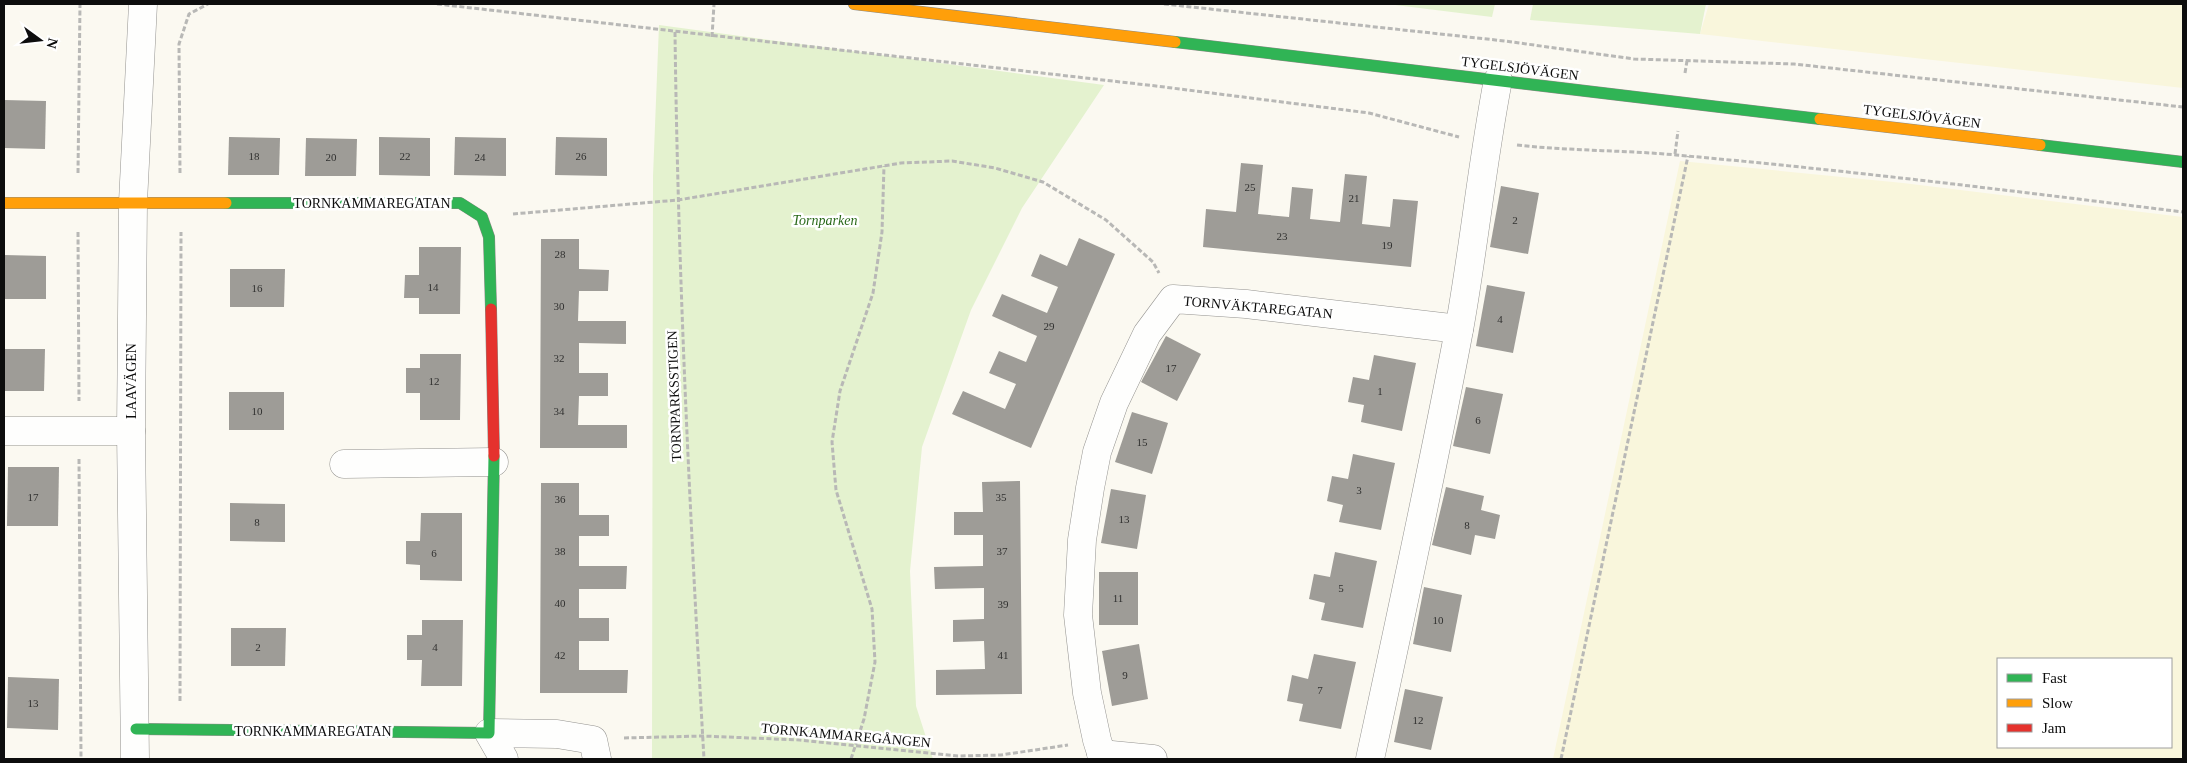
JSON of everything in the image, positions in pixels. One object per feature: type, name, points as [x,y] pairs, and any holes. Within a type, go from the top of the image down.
[{"type":"street","name":"LAAVÄGEN","points":[[135,759],[131,431],[132,202],[143,4]]},
{"type":"street","name":"TYGELSJÖVÄGEN","points":[[854,4],[2183,162]]},
{"type":"street","points":[[1370,759],[1459,329],[1486,142],[1498,80]]},
{"type":"street","name":"TORNKAMMAREGATAN","points":[[4,203],[460,203],[482,217]]},
{"type":"street","points":[[482,217],[489,237],[494,462],[490,733],[504,759]]},
{"type":"street","name":"TORNVÄKTAREGATAN","points":[[1100,751],[1087,692],[1078,615],[1082,540],[1090,488],[1097,452],[1114,403],[1147,334],[1173,299],[1246,304],[1459,329]]},
{"type":"street","points":[[4,431],[131,431]]},
{"type":"street","points":[[344,464],[494,462]]},
{"type":"street","name":"TORNKAMMAREGATAN","points":[[136,729],[557,734],[595,749]]},
{"type":"street","points":[[1100,751],[1153,759]]},
{"type":"path","points":[[80,4],[77,202],[81,759]]},
{"type":"path","points":[[180,730],[182,203],[179,44],[189,14],[208,4]]},
{"type":"path","points":[[437,4],[712,37],[1147,85],[1369,113],[1458,137],[1486,142],[1552,149],[1688,156],[1987,188],[2183,212]]},
{"type":"path","points":[[712,37],[714,4]]},
{"type":"path","points":[[1164,4],[1505,41],[1634,59],[1794,64],[2183,107]]},
{"type":"path","name":"TORNPARKSSTIGEN","points":[[676,32],[678,200],[692,562],[704,759]]},
{"type":"path","points":[[1560,759],[1688,156]]},
{"type":"path","points":[[482,217],[678,200],[884,166],[952,161],[995,168],[1044,182],[1106,220],[1153,262],[1173,299]]},
{"type":"path","points":[[851,759],[864,719],[874,662],[872,609],[836,490],[832,442],[840,391],[873,293],[882,232],[884,166]]},
{"type":"path","name":"TORNKAMMAREGÅNGEN","points":[[595,749],[703,736],[800,740],[927,754],[1001,755],[1100,751]]},
{"type":"shaded area","points":[[1709,4],[2183,4],[2183,88],[1700,34]]},
{"type":"shaded area","points":[[1680,161],[1903,183],[2183,217],[2183,759],[1553,759]]},
{"type":"green space","points":[[1387,4],[1495,4],[1492,17]]},
{"type":"green space","points":[[1533,4],[1706,4],[1700,34],[1530,20]]},
{"type":"green space","name":"Tornparken","points":[[659,25],[1104,85],[1022,208],[971,310],[922,447],[910,571],[916,706],[933,759],[652,759],[653,176]]},
{"type":"building","points":[[4,100],[46,101],[45,149],[4,148]]},
{"type":"building","points":[[229,137],[280,138],[279,175],[228,175]]},
{"type":"building","points":[[379,137],[430,138],[430,176],[379,175]]},
{"type":"building","points":[[455,137],[506,138],[506,176],[454,175]]},
{"type":"building","points":[[556,137],[607,138],[607,176],[555,175]]},
{"type":"building","points":[[306,138],[357,139],[356,176],[305,176]]},
{"type":"building","points":[[1241,163],[1263,165],[1258,214],[1289,217],[1292,187],[1313,189],[1310,219],[1340,222],[1345,174],[1367,176],[1362,224],[1390,227],[1393,199],[1418,201],[1411,267],[1203,247],[1206,209],[1236,212]]},
{"type":"building","points":[[1501,186],[1539,193],[1528,254],[1490,247]]},
{"type":"building","points":[[1079,238],[1115,254],[1031,448],[952,414],[963,391],[1005,409],[1016,384],[989,373],[999,351],[1026,362],[1037,336],[992,316],[1002,294],[1047,313],[1058,287],[1031,276],[1040,254],[1067,266]]},
{"type":"building","points":[[541,239],[579,239],[579,269],[609,270],[608,291],[579,291],[578,321],[626,321],[626,344],[579,343],[579,373],[608,373],[608,396],[579,396],[578,425],[627,425],[627,448],[540,448]]},
{"type":"building","points":[[419,247],[461,247],[460,314],[419,314],[419,298],[404,298],[405,275],[419,275]]},
{"type":"building","points":[[4,255],[46,256],[46,299],[4,299]]},
{"type":"building","points":[[230,269],[285,269],[284,307],[230,307]]},
{"type":"building","points":[[1487,285],[1525,292],[1513,353],[1476,346]]},
{"type":"building","points":[[1166,336],[1201,354],[1177,401],[1141,382]]},
{"type":"building","points":[[4,349],[45,349],[44,391],[4,391]]},
{"type":"building","points":[[420,354],[461,354],[460,420],[420,420],[420,393],[406,393],[406,368],[420,368]]},
{"type":"building","points":[[1374,355],[1416,363],[1402,431],[1361,422],[1364,405],[1348,402],[1353,377],[1369,380]]},
{"type":"building","points":[[1466,387],[1503,394],[1490,454],[1453,446]]},
{"type":"building","points":[[229,392],[284,392],[284,430],[229,430]]},
{"type":"building","points":[[1132,412],[1168,423],[1152,474],[1115,462]]},
{"type":"building","points":[[1353,454],[1395,463],[1381,530],[1339,522],[1343,505],[1327,501],[1332,476],[1348,479]]},
{"type":"building","points":[[8,467],[59,467],[58,526],[7,526]]},
{"type":"building","points":[[1020,481],[1022,694],[936,695],[936,670],[985,669],[984,641],[953,642],[953,620],[984,619],[984,588],[935,589],[934,567],[983,566],[983,535],[954,535],[954,512],[983,512],[982,482]]},
{"type":"building","points":[[541,483],[579,483],[579,515],[609,515],[609,536],[579,536],[579,566],[627,566],[626,589],[579,589],[579,618],[609,618],[609,641],[579,641],[579,670],[628,670],[627,693],[540,693]]},
{"type":"building","points":[[1446,487],[1484,496],[1481,510],[1500,515],[1495,539],[1475,535],[1471,555],[1432,545]]},
{"type":"building","points":[[1111,489],[1146,495],[1137,549],[1101,543]]},
{"type":"building","points":[[230,503],[285,504],[285,542],[230,541]]},
{"type":"building","points":[[421,513],[462,513],[462,581],[420,580],[420,565],[406,564],[406,541],[420,541]]},
{"type":"building","points":[[1335,552],[1377,561],[1363,628],[1321,620],[1325,603],[1309,599],[1314,574],[1330,577]]},
{"type":"building","points":[[1099,572],[1138,572],[1138,625],[1099,625]]},
{"type":"building","points":[[1424,587],[1462,595],[1451,652],[1413,644]]},
{"type":"building","points":[[422,620],[463,620],[462,686],[421,686],[422,660],[407,660],[407,635],[422,635]]},
{"type":"building","points":[[231,628],[286,628],[285,666],[231,666]]},
{"type":"building","points":[[1139,644],[1148,699],[1112,706],[1102,651]]},
{"type":"building","points":[[1314,654],[1356,662],[1341,729],[1299,721],[1303,704],[1287,701],[1292,675],[1308,679]]},
{"type":"building","points":[[8,677],[59,679],[58,730],[7,728]]},
{"type":"building","points":[[1405,689],[1443,697],[1431,750],[1394,742]]},
{"type":"traffic: fast","points":[[1175,42],[1820,119]]},
{"type":"traffic: fast","points":[[2040,145],[2183,162]]},
{"type":"traffic: fast","points":[[226,203],[460,203],[482,217],[489,237],[491,309]]},
{"type":"traffic: fast","points":[[136,729],[489,733],[494,456]]},
{"type":"traffic: slow","points":[[854,4],[1175,42]]},
{"type":"traffic: slow","points":[[1820,119],[2040,145]]},
{"type":"traffic: slow","points":[[4,203],[226,203]]},
{"type":"traffic: jam","points":[[491,309],[494,456]]}]
